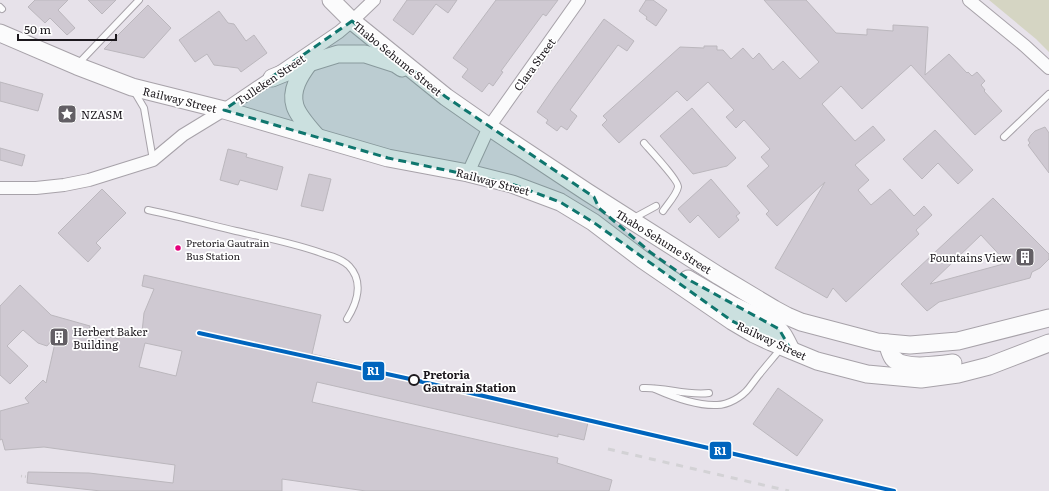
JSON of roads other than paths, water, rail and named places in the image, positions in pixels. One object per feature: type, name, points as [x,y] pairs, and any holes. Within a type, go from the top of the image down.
[{"type":"main road","name":"Thabo Sehume Street","points":[[331,0],[352,21],[446,97],[489,127],[594,197],[746,293],[787,316],[801,322],[876,342],[910,345],[958,341],[1049,318]]},
{"type":"main road","name":"Railway Street","points":[[0,33],[77,66],[132,87],[224,110],[388,158],[468,173],[512,184],[560,202],[593,222],[643,260],[732,321],[754,334],[817,361],[867,374],[920,379],[958,374],[989,366],[1049,344]]},
{"type":"main road","points":[[272,78],[309,63],[338,54],[364,54],[396,64],[446,97]]},
{"type":"main road","points":[[309,63],[295,86],[294,97],[295,106],[316,137]]},
{"type":"main road","points":[[594,197],[599,208],[612,221],[679,273],[734,306],[762,319],[779,330],[784,335],[786,349]]},
{"type":"main road","points":[[887,343],[893,358],[898,362],[906,365],[935,366],[963,362],[1049,336]]},
{"type":"street","name":"Tulleken Street","points":[[0,188],[36,188],[64,185],[89,180],[153,160],[183,134],[224,110],[339,32],[374,0]]},
{"type":"street","name":"Clara Street","points":[[468,173],[489,127],[579,0]]},
{"type":"street","points":[[969,0],[1025,46],[1049,68]]},
{"type":"lane","points":[[77,66],[139,0]]},
{"type":"lane","points":[[132,87],[144,108],[153,160]]},
{"type":"lane","points":[[1004,137],[1048,98]]},
{"type":"lane","points":[[644,143],[678,184],[678,188],[663,211]]},
{"type":"lane","points":[[631,220],[656,206]]},
{"type":"lane","points":[[148,210],[274,239],[316,250],[339,259],[348,266],[355,276],[358,289],[352,310],[347,319]]},
{"type":"lane","points":[[655,389],[673,397],[699,404],[719,405],[730,402],[739,397],[748,389],[757,377],[786,349]]},
{"type":"lane","points":[[643,388],[660,388],[698,394],[709,393]]},
{"type":"railway","points":[[608,449],[789,491]]},
{"type":"place","name":"NZASM","points":[[67,114]]},
{"type":"place","name":"Pretoria Gautrain Bus Station","points":[[178,248]]},
{"type":"place","name":"Fountains View","points":[[1025,257]]},
{"type":"place","name":"Herbert Baker Building","points":[[59,337]]},
{"type":"place","name":"Pretoria Gautrain Station","points":[[414,380]]}]
